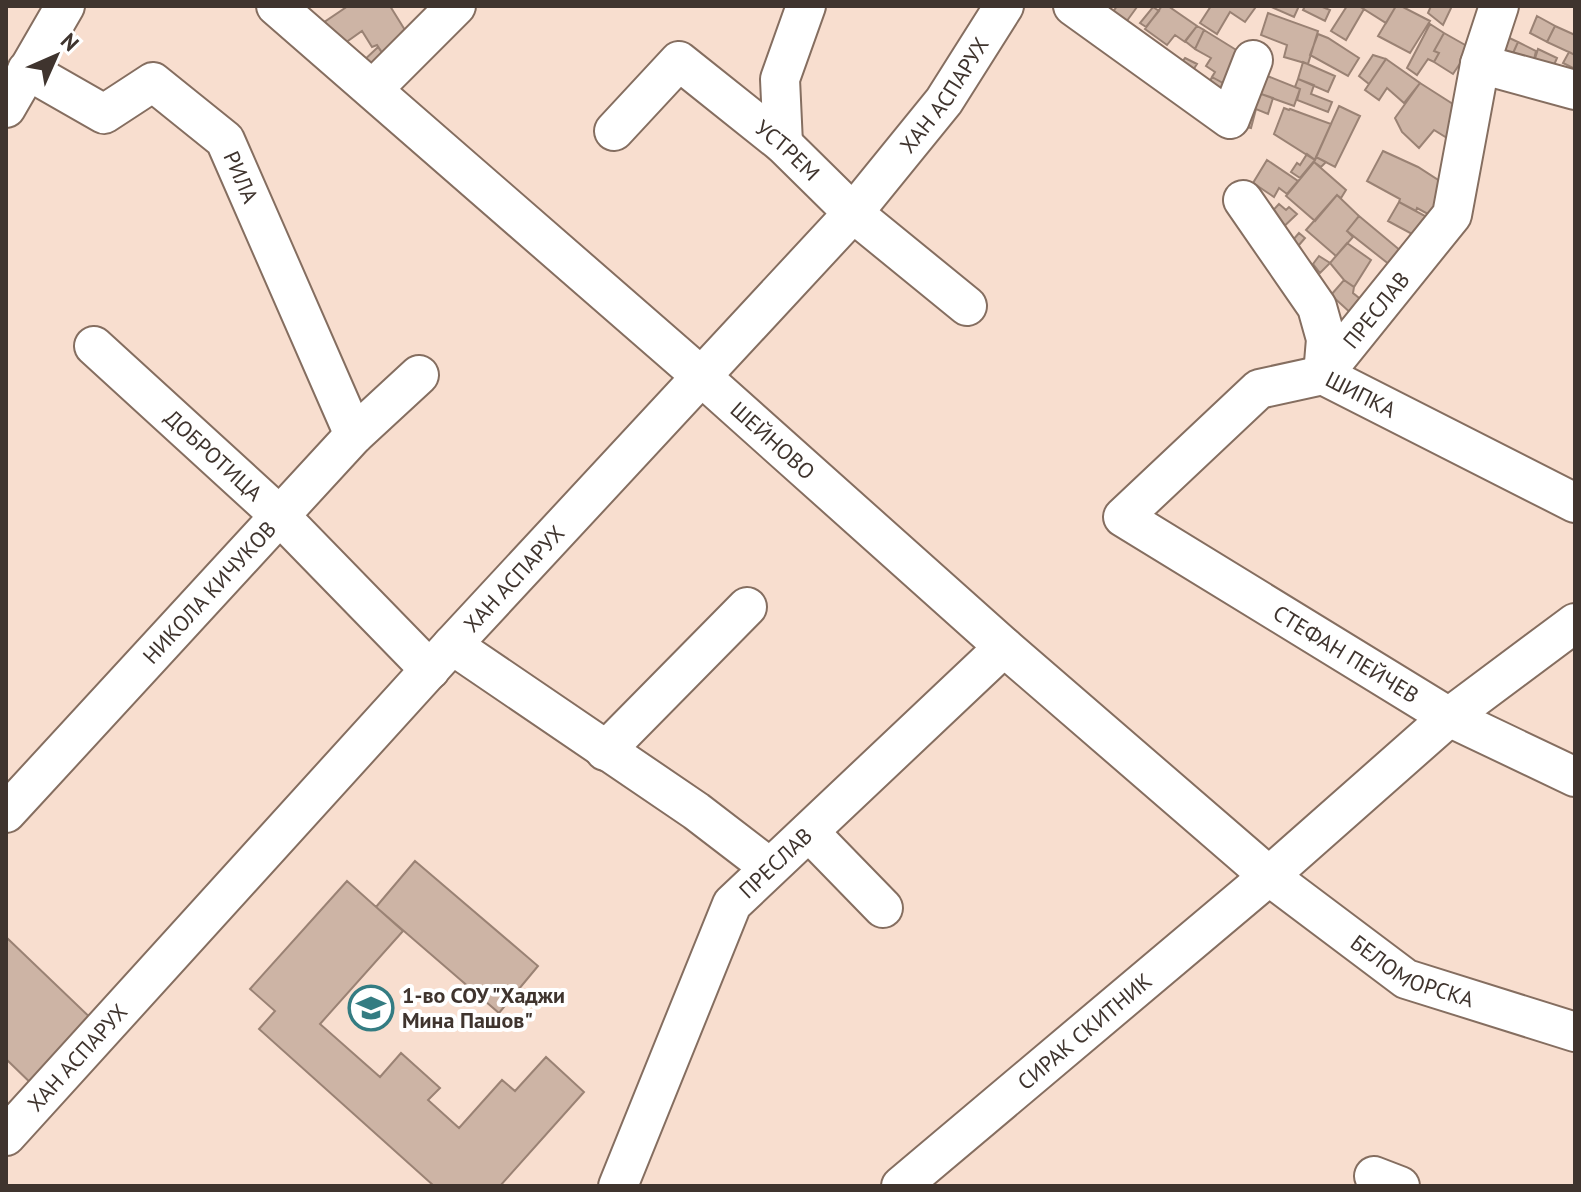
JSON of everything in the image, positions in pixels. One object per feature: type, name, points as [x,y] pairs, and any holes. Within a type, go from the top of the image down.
[{"type":"street","points":[[6,108],[65,6]]},
{"type":"street","name":"ШЕЙНОВО","points":[[276,6],[1269,876]]},
{"type":"street","points":[[373,89],[456,6]]},
{"type":"street","points":[[783,144],[780,79],[806,6]]},
{"type":"street","name":"ХАН АСПАРУХ","points":[[6,1136],[441,657],[853,213],[944,101],[1004,6]]},
{"type":"street","points":[[1073,6],[1230,119],[1253,60]]},
{"type":"street","name":"ПРЕСЛАВ","points":[[1323,375],[1452,215],[1480,64],[1499,6]]},
{"type":"street","name":"УСТРЕМ","points":[[614,131],[679,61],[783,144],[853,213],[967,306]]},
{"type":"street","points":[[1480,64],[1575,90]]},
{"type":"street","name":"РИЛА","points":[[27,70],[104,114],[153,82],[225,140],[354,435]]},
{"type":"street","name":"ШИПКА","points":[[1243,200],[1317,307],[1326,339],[1323,375],[1575,503]]},
{"type":"street","name":"ДОБРОТИЦА","points":[[94,346],[280,516],[441,657],[605,751],[696,811],[769,867]]},
{"type":"street","name":"НИКОЛА КИЧУКОВ","points":[[6,813],[354,435],[419,375]]},
{"type":"street","name":"СТЕФАН ПЕЙЧЕВ","points":[[1323,375],[1259,389],[1123,517],[1449,717],[1575,777]]},
{"type":"street","points":[[605,751],[747,607]]},
{"type":"street","name":"СИРАК СКИТНИК","points":[[901,1186],[1269,876],[1449,717],[1575,623]]},
{"type":"street","name":"ПРЕСЛАВ","points":[[618,1186],[732,904],[1004,647]]},
{"type":"street","points":[[809,832],[883,908]]},
{"type":"street","name":"БЕЛОМОРСКА","points":[[1269,876],[1406,979],[1575,1032]]},
{"type":"building","points":[[348,6],[390,6],[413,43],[387,60],[377,45],[372,47],[362,31],[338,48],[317,27]]},
{"type":"building","points":[[1117,6],[1137,7],[1121,29],[1107,21]]},
{"type":"building","points":[[1162,6],[1168,6],[1197,26],[1185,42],[1175,35],[1167,45],[1145,29]]},
{"type":"building","points":[[1211,6],[1255,8],[1245,22],[1230,12],[1217,34],[1200,23]]},
{"type":"building","points":[[1269,6],[1299,6],[1294,17]]},
{"type":"building","points":[[1305,6],[1330,10],[1325,21],[1303,10]]},
{"type":"building","points":[[1347,6],[1364,9],[1346,40],[1331,31]]},
{"type":"building","points":[[1359,6],[1396,6],[1386,23]]},
{"type":"building","points":[[1396,6],[1430,21],[1410,53],[1378,36]]},
{"type":"building","points":[[1431,6],[1452,6],[1443,25],[1428,13]]},
{"type":"building","points":[[1153,7],[1159,11],[1146,27],[1140,23]]},
{"type":"building","points":[[1268,13],[1318,31],[1308,64],[1284,57],[1287,45],[1261,35]]},
{"type":"building","points":[[1537,16],[1555,26],[1547,42],[1530,33]]},
{"type":"building","points":[[1430,24],[1444,33],[1434,51],[1439,53],[1434,62],[1428,59],[1417,75],[1407,68]]},
{"type":"building","points":[[1197,26],[1204,30],[1195,49],[1185,41]]},
{"type":"building","points":[[1555,26],[1575,35],[1575,55],[1547,42]]},
{"type":"building","points":[[1204,30],[1246,56],[1230,87],[1212,77],[1215,72],[1206,66],[1211,58],[1195,49]]},
{"type":"building","points":[[1444,33],[1474,50],[1463,67],[1459,65],[1453,74],[1434,62],[1439,53],[1434,51]]},
{"type":"building","points":[[1318,34],[1359,58],[1348,76],[1310,55]]},
{"type":"building","points":[[1503,35],[1518,42],[1509,62],[1494,55]]},
{"type":"building","points":[[1518,42],[1536,51],[1532,68],[1510,60]]},
{"type":"building","points":[[378,47],[387,60],[369,73],[359,65]]},
{"type":"building","points":[[1538,49],[1557,58],[1551,72],[1532,68]]},
{"type":"building","points":[[1569,52],[1575,55],[1575,69],[1563,63]]},
{"type":"building","points":[[1373,55],[1386,59],[1369,84],[1359,76]]},
{"type":"building","points":[[1185,58],[1197,64],[1186,81],[1174,73]]},
{"type":"building","points":[[1386,59],[1420,83],[1404,103],[1387,88],[1379,100],[1365,90]]},
{"type":"building","points":[[1303,62],[1335,76],[1328,92],[1298,79]]},
{"type":"building","points":[[1265,75],[1300,89],[1294,106],[1258,93]]},
{"type":"building","points":[[1212,77],[1230,87],[1222,101],[1205,91]]},
{"type":"building","points":[[1298,79],[1314,85],[1311,94],[1332,102],[1328,112],[1297,100],[1300,89],[1295,87]]},
{"type":"building","points":[[1420,83],[1456,106],[1452,141],[1434,130],[1419,148],[1402,132],[1395,118]]},
{"type":"building","points":[[1258,93],[1273,98],[1268,114],[1256,109],[1251,128],[1243,126]]},
{"type":"building","points":[[1339,106],[1360,116],[1335,167],[1316,157]]},
{"type":"building","points":[[1284,108],[1331,124],[1315,160],[1274,134]]},
{"type":"building","points":[[1383,151],[1418,167],[1449,187],[1439,220],[1399,202],[1400,199],[1367,181]]},
{"type":"building","points":[[1307,154],[1315,160],[1300,178],[1291,172]]},
{"type":"building","points":[[1316,157],[1326,162],[1321,167],[1314,162]]},
{"type":"building","points":[[1267,160],[1298,181],[1287,194],[1279,188],[1274,197],[1253,183]]},
{"type":"building","points":[[1314,162],[1346,190],[1341,198],[1337,195],[1315,221],[1286,196]]},
{"type":"building","points":[[1337,195],[1359,216],[1347,231],[1353,237],[1336,256],[1306,230]]},
{"type":"building","points":[[1399,202],[1438,223],[1425,241],[1388,221]]},
{"type":"building","points":[[1279,204],[1297,214],[1276,234],[1264,220]]},
{"type":"building","points":[[1359,216],[1407,256],[1395,269],[1347,231]]},
{"type":"building","points":[[1299,233],[1305,238],[1293,252],[1287,247]]},
{"type":"building","points":[[1347,243],[1371,260],[1354,287],[1330,263]]},
{"type":"building","points":[[1319,256],[1330,263],[1320,273],[1313,264]]},
{"type":"building","points":[[1344,280],[1354,287],[1353,293],[1364,302],[1354,316],[1331,295]]},
{"type":"building","points":[[415,861],[538,966],[499,1013],[376,907]]},
{"type":"building","points":[[347,881],[403,931],[320,1024],[380,1077],[401,1053],[440,1088],[428,1100],[459,1128],[502,1080],[515,1091],[546,1057],[584,1092],[500,1186],[434,1186],[259,1029],[275,1011],[250,989]]},
{"type":"building","points":[[6,937],[100,1027],[39,1091],[6,1059]]},
{"type":"place","name":"1-во СОУ \"Хаджи Мина Пашов\"","points":[[371,1008]]}]
